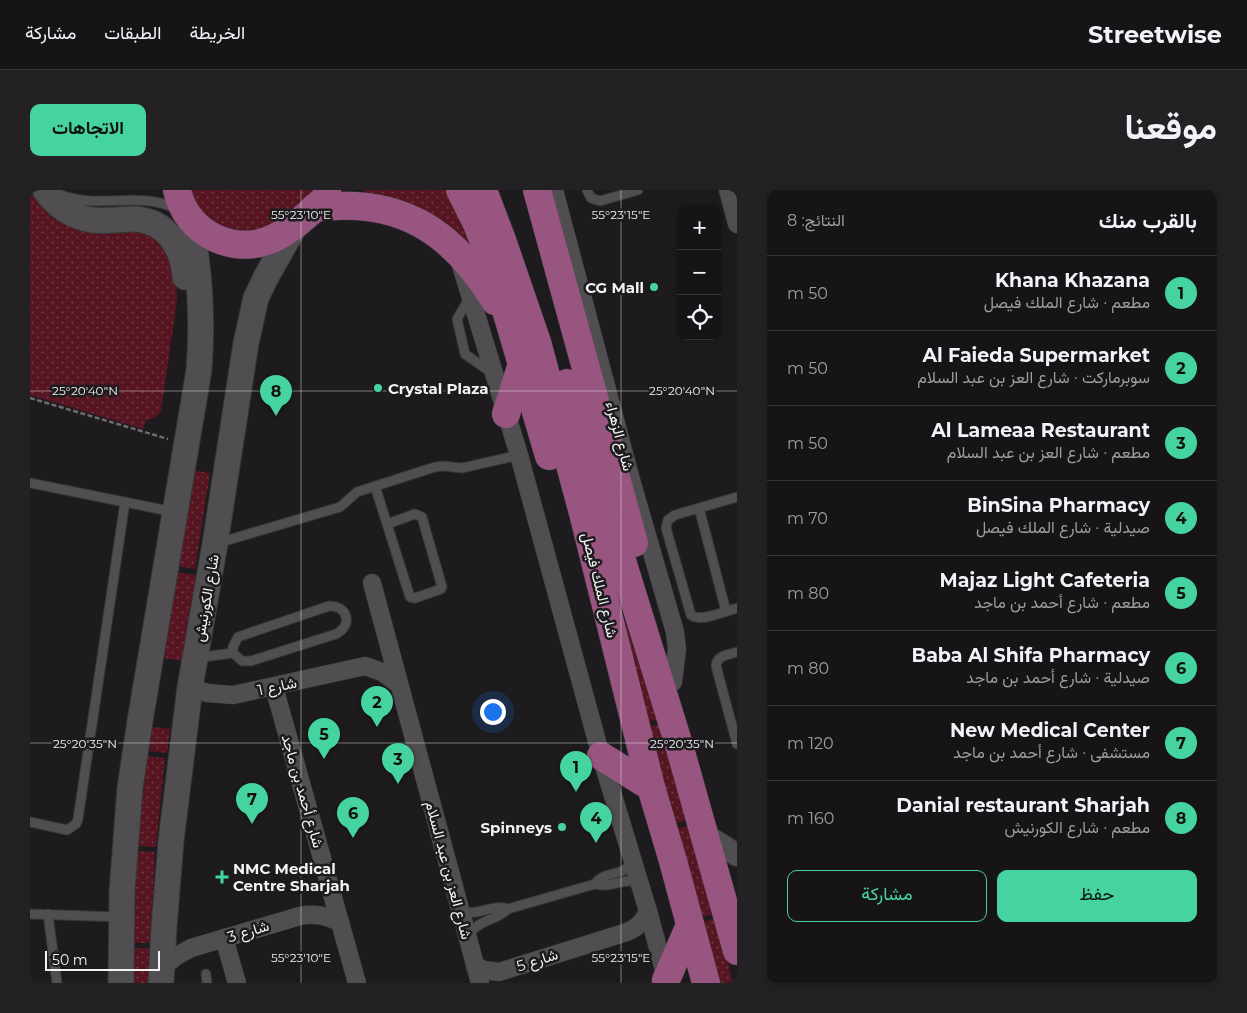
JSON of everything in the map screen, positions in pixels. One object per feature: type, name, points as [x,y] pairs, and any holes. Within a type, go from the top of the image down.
[{"type":"main road","points":[[45,190],[56,203],[73,214],[94,220],[136,219],[146,221],[163,229],[170,236],[176,243],[183,260],[186,333],[191,352],[200,370]]},
{"type":"main road","points":[[184,207],[195,226],[210,236],[220,241],[240,245],[252,244],[270,240],[305,216],[334,190]]},
{"type":"main road","points":[[460,190],[485,243],[566,514],[614,696],[619,705],[634,720]]},
{"type":"main road","points":[[537,190],[673,682],[681,722],[679,745]]},
{"type":"main road","name":"شارع الملك فيصل","points":[[493,192],[502,240],[537,342],[584,517],[651,787],[706,983]]},
{"type":"main road","name":"شارع الملك فيصل","points":[[493,192],[518,234],[552,336],[679,745],[736,940]]},
{"type":"main road","points":[[305,216],[336,205],[358,205],[394,212],[421,223],[440,235],[456,249],[494,298],[509,324]]},
{"type":"main road","points":[[121,983],[121,917],[124,856],[135,755],[174,512],[200,370],[201,294],[198,269],[184,207]]},
{"type":"main road","name":"شارع الكورنيش","points":[[161,976],[171,841],[190,687],[215,544],[250,320],[256,298],[266,277],[305,216]]},
{"type":"main road","points":[[506,414],[521,367]]},
{"type":"main road","points":[[601,756],[651,787]]},
{"type":"main road","points":[[667,981],[690,925]]},
{"type":"street","name":"شارع الزهراء","points":[[554,190],[631,480],[675,632],[677,649],[673,682]]},
{"type":"street","points":[[728,190],[737,224]]},
{"type":"street","points":[[456,249],[519,455],[601,756],[648,910],[667,981]]},
{"type":"street","name":"شارع العز بن عبد السلام","points":[[372,583],[397,683],[480,983]]},
{"type":"street","points":[[386,637],[377,653],[365,666],[382,672],[397,683]]},
{"type":"street","name":"شارع 1","points":[[190,687],[207,693],[224,695],[274,687],[365,666]]},
{"type":"street","name":"شارع أحمد بن ماجد","points":[[274,687],[357,983]]},
{"type":"street","points":[[704,834],[737,855]]},
{"type":"street","name":"شارع 5","points":[[475,966],[491,972],[499,972],[624,933],[640,925],[648,910]]},
{"type":"street","name":"شارع 3","points":[[161,976],[167,962],[182,952],[224,938],[311,914],[322,915],[340,923]]},
{"type":"street","points":[[224,938],[237,983]]},
{"type":"lane","points":[[49,190],[86,201],[157,201],[184,207]]},
{"type":"lane","points":[[587,190],[592,198],[600,201],[638,190]]},
{"type":"lane","points":[[215,544],[340,507],[357,492],[439,466],[462,468],[519,455]]},
{"type":"lane","points":[[30,483],[174,512]]},
{"type":"lane","points":[[374,486],[410,597],[415,598],[442,588],[422,517],[415,514],[387,524]]},
{"type":"lane","points":[[736,500],[699,508],[671,517],[666,524],[691,615],[701,618],[737,608]]},
{"type":"lane","points":[[30,822],[67,830],[76,824],[78,819],[124,502]]},
{"type":"lane","points":[[699,508],[726,611]]},
{"type":"lane","points":[[195,658],[233,653],[242,661],[251,661],[336,634],[346,626],[346,614],[341,608],[329,606],[243,635],[234,642],[233,653]]},
{"type":"lane","points":[[737,652],[722,657],[716,662],[737,744]]},
{"type":"lane","points":[[467,936],[482,922],[498,916],[508,909],[595,884],[601,878],[622,872],[633,861]]},
{"type":"lane","points":[[595,884],[603,886],[629,880],[639,882]]},
{"type":"lane","points":[[460,909],[470,913],[496,908],[508,909]]},
{"type":"lane","points":[[30,914],[121,917]]},
{"type":"lane","points":[[48,914],[58,983]]},
{"type":"path","points":[[30,398],[187,444]]},
{"type":"shaded area","points":[[191,190],[316,190],[284,220],[244,235],[210,222],[194,201]]},
{"type":"shaded area","points":[[366,190],[448,190],[478,253],[452,229],[425,210],[395,199],[360,197]]},
{"type":"shaded area","points":[[30,193],[57,219],[146,232],[164,245],[175,275],[176,308],[161,411],[155,418],[146,420],[143,429],[30,395]]},
{"type":"shaded area","points":[[191,470],[210,473],[195,569],[177,566]]},
{"type":"shaded area","points":[[175,572],[196,575],[183,661],[163,658]]},
{"type":"shaded area","points":[[631,626],[659,719],[646,722],[621,630]]},
{"type":"shaded area","points":[[661,723],[687,820],[675,823],[648,727]]},
{"type":"shaded area","points":[[152,727],[170,729],[167,753],[149,751]]},
{"type":"shaded area","points":[[148,756],[165,758],[156,847],[136,846]]},
{"type":"shaded area","points":[[689,825],[714,914],[702,917],[676,829]]},
{"type":"shaded area","points":[[135,851],[155,852],[150,943],[130,943]]},
{"type":"shaded area","points":[[716,918],[733,983],[719,983],[703,922]]},
{"type":"shaded area","points":[[131,948],[149,948],[149,983],[134,983]]},
{"type":"place","name":"CG Mall","points":[[654,287]]},
{"type":"place","name":"Crystal Plaza","points":[[378,388]]},
{"type":"place","name":"Danial restaurant Sharjah","points":[[276,416]]},
{"type":"place","name":"Al Faieda Supermarket","points":[[377,727]]},
{"type":"place","name":"Majaz Light Cafeteria","points":[[324,759]]},
{"type":"place","name":"Al Lameaa Restaurant","points":[[398,784]]},
{"type":"place","name":"Khana Khazana","points":[[576,792]]},
{"type":"place","name":"New Medical Center","points":[[252,824]]},
{"type":"place","name":"Spinneys","points":[[562,827]]},
{"type":"place","name":"Baba Al Shifa Pharmacy","points":[[353,838]]},
{"type":"place","name":"BinSina Pharmacy","points":[[596,843]]},
{"type":"place","name":"NMC Medical Centre Sharjah","points":[[222,877]]}]
